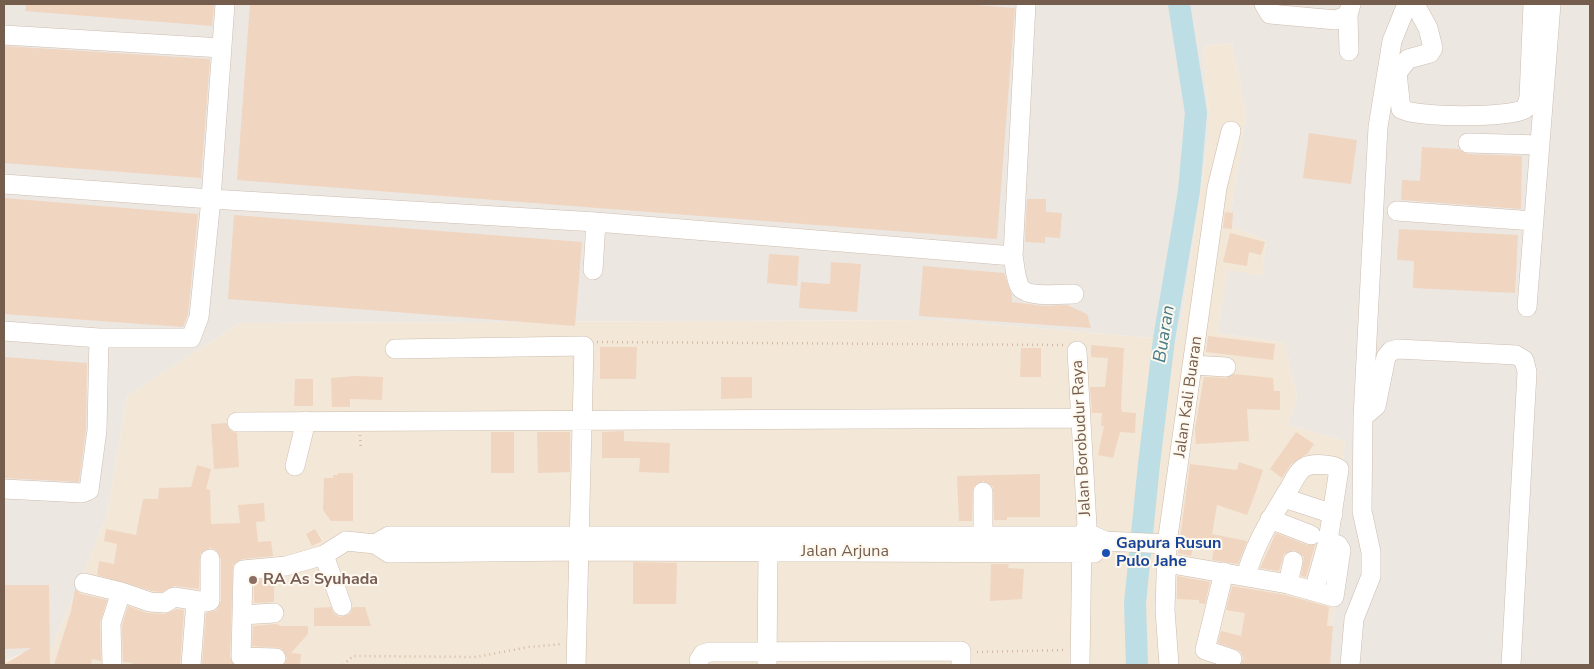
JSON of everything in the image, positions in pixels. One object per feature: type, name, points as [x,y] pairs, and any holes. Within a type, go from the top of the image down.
[{"type":"street","points":[[4,332],[99,338],[191,338],[199,316],[211,199],[225,4]]},
{"type":"street","points":[[1026,4],[1013,256],[1017,280],[1021,288],[1028,293],[1074,294]]},
{"type":"street","points":[[1264,4],[1270,14],[1290,18],[1336,20],[1350,9]]},
{"type":"street","points":[[1350,665],[1354,619],[1371,576],[1371,552],[1362,511],[1363,416],[1378,126],[1392,41],[1412,6],[1428,28],[1433,48],[1430,53],[1408,59],[1397,73],[1401,109],[1408,112],[1505,115],[1525,109],[1529,98],[1532,4]]},
{"type":"street","points":[[1527,307],[1552,4]]},
{"type":"street","points":[[1349,51],[1350,9]]},
{"type":"street","points":[[4,35],[222,48]]},
{"type":"street","name":"Jalan Kali Buaran","points":[[1169,665],[1165,610],[1166,563],[1164,543],[1193,365],[1217,188],[1231,131]]},
{"type":"street","points":[[1468,142],[1540,145]]},
{"type":"street","points":[[4,184],[211,199],[596,222],[1013,256]]},
{"type":"street","points":[[1397,211],[1534,221]]},
{"type":"street","points":[[593,270],[596,222]]},
{"type":"street","points":[[4,489],[82,493],[89,490],[98,430],[99,338]]},
{"type":"street","points":[[395,349],[584,346],[576,665]]},
{"type":"street","points":[[1363,416],[1376,406],[1386,357],[1391,351],[1398,349],[1516,355],[1524,360],[1527,372],[1511,665]]},
{"type":"street","name":"Jalan Borobudur Raya","points":[[1077,350],[1081,418],[1094,541],[1093,665]]},
{"type":"street","points":[[1193,365],[1226,367]]},
{"type":"street","points":[[237,422],[1081,418]]},
{"type":"street","points":[[295,466],[306,421]]},
{"type":"street","points":[[1246,576],[1252,555],[1270,519],[1304,467],[1337,466],[1339,469],[1333,514],[1319,538]]},
{"type":"street","points":[[983,492],[983,536]]},
{"type":"street","points":[[1284,498],[1333,514]]},
{"type":"street","points":[[1166,563],[1288,584],[1332,597],[1335,595],[1341,550],[1338,544],[1270,519]]},
{"type":"street","name":"Jalan Arjuna","points":[[324,555],[346,541],[375,544],[389,536],[510,544],[922,544],[1094,541]]},
{"type":"street","name":"Jalan Arjuna","points":[[922,544],[983,536],[1164,543]]},
{"type":"street","name":"Jalan Borobudur Raya","points":[[1080,657],[1094,541]]},
{"type":"street","name":"Jalan Arjuna","points":[[692,544],[768,552],[790,544]]},
{"type":"street","points":[[767,658],[768,552]]},
{"type":"street","points":[[276,658],[241,656],[243,570],[248,568],[286,566],[324,555],[342,606]]},
{"type":"street","points":[[84,583],[121,592],[150,602],[165,602],[174,598],[210,601],[210,559]]},
{"type":"street","points":[[1288,584],[1293,561]]},
{"type":"street","points":[[1224,572],[1205,650],[1232,659]]},
{"type":"street","points":[[112,665],[111,623],[121,592]]},
{"type":"street","points":[[191,665],[196,601]]},
{"type":"street","points":[[242,615],[274,613]]},
{"type":"street","points":[[699,660],[703,654],[710,652],[767,658],[961,658]]},
{"type":"path","points":[[584,346],[588,342],[1024,345],[1073,346],[1077,350]]},
{"type":"path","points":[[343,665],[353,656],[476,657],[535,646],[576,643]]},
{"type":"path","points":[[961,658],[1080,657]]},
{"type":"shaded area","points":[[4,4],[1590,4],[1590,665],[1326,665],[1346,541],[1336,536],[1345,441],[1288,425],[1297,397],[1285,343],[1217,333],[1228,270],[1262,276],[1266,240],[1229,225],[1246,113],[1232,43],[1203,46],[1210,127],[1179,340],[942,320],[240,323],[127,396],[107,516],[52,648],[26,652],[4,661]]},
{"type":"shaded area","points":[[1232,43],[1246,113],[1229,225],[1266,240],[1262,276],[1228,271],[1217,333],[1285,343],[1297,397],[1288,425],[1345,441],[1336,535],[1346,540],[1326,665],[4,665],[4,662],[26,652],[52,648],[107,516],[127,396],[240,323],[942,320],[1179,340],[1210,127],[1203,46]]},
{"type":"building","points":[[26,4],[214,4],[212,26],[25,11]]},
{"type":"building","points":[[250,4],[963,4],[1015,8],[997,239],[237,180]]},
{"type":"building","points":[[4,46],[210,59],[201,178],[4,163]]},
{"type":"building","points":[[1309,133],[1357,140],[1351,184],[1303,178]]},
{"type":"building","points":[[1422,147],[1458,149],[1468,154],[1522,156],[1521,209],[1401,200],[1402,180],[1420,181]]},
{"type":"building","points":[[4,198],[198,214],[188,314],[183,327],[4,314]]},
{"type":"building","points":[[1027,199],[1046,199],[1046,212],[1062,213],[1060,238],[1045,237],[1045,243],[1025,242]]},
{"type":"building","points":[[1225,212],[1233,213],[1232,229],[1223,228]]},
{"type":"building","points":[[234,215],[582,242],[575,326],[228,299]]},
{"type":"building","points":[[1399,229],[1518,235],[1515,293],[1413,288],[1414,261],[1397,260]]},
{"type":"building","points":[[1230,233],[1265,242],[1261,255],[1249,252],[1247,266],[1223,262]]},
{"type":"building","points":[[769,254],[799,256],[797,286],[767,283]]},
{"type":"building","points":[[831,262],[861,264],[857,312],[799,308],[801,282],[830,284]]},
{"type":"building","points":[[923,266],[1004,273],[1012,295],[1012,302],[1044,306],[1067,305],[1087,314],[1091,328],[919,316]]},
{"type":"building","points":[[1208,336],[1275,344],[1273,360],[1206,352]]},
{"type":"building","points":[[1091,345],[1124,348],[1121,406],[1122,412],[1136,413],[1135,433],[1120,432],[1113,458],[1098,455],[1104,426],[1101,426],[1102,413],[1092,413],[1090,387],[1105,387],[1108,358],[1091,357]]},
{"type":"building","points":[[600,347],[637,347],[636,379],[600,379]]},
{"type":"building","points":[[1021,348],[1041,348],[1041,377],[1020,377]]},
{"type":"building","points":[[4,357],[87,363],[86,429],[79,482],[4,478]]},
{"type":"building","points":[[1234,374],[1273,378],[1274,391],[1280,391],[1280,410],[1247,409],[1249,441],[1196,444],[1195,429],[1204,377],[1226,378]]},
{"type":"building","points":[[354,376],[383,377],[382,400],[350,399],[350,407],[332,407],[331,378]]},
{"type":"building","points":[[721,377],[752,377],[752,398],[721,399]]},
{"type":"building","points":[[295,379],[313,379],[313,406],[294,406]]},
{"type":"building","points":[[226,423],[231,431],[237,433],[239,467],[214,469],[211,424]]},
{"type":"building","points":[[624,431],[624,441],[670,443],[669,473],[639,472],[640,458],[602,458],[602,432]]},
{"type":"building","points":[[491,432],[514,432],[514,473],[491,473]]},
{"type":"building","points":[[537,432],[570,432],[570,472],[538,473]]},
{"type":"building","points":[[1296,432],[1314,444],[1307,454],[1291,464],[1282,478],[1270,469]]},
{"type":"building","points":[[1239,462],[1263,470],[1247,515],[1217,505],[1212,534],[1247,541],[1238,564],[1212,560],[1214,548],[1193,549],[1191,556],[1178,553],[1190,464],[1237,470]]},
{"type":"building","points":[[197,465],[211,469],[206,489],[210,490],[211,524],[240,523],[238,505],[264,503],[265,521],[256,522],[258,542],[271,541],[273,556],[242,559],[233,565],[230,657],[234,665],[202,665],[206,613],[217,610],[221,601],[221,559],[216,550],[210,548],[200,554],[199,589],[175,586],[162,592],[152,591],[97,575],[99,561],[114,564],[117,544],[104,541],[106,529],[136,535],[143,499],[158,499],[159,488],[191,487]]},
{"type":"building","points":[[338,473],[353,473],[353,521],[331,521],[323,510],[324,478],[333,478],[333,475],[338,475]]},
{"type":"building","points":[[1040,474],[1040,517],[1007,517],[1007,520],[994,520],[993,487],[983,481],[973,487],[972,521],[959,521],[957,476]]},
{"type":"building","points":[[315,529],[322,541],[312,546],[306,534]]},
{"type":"building","points":[[1276,533],[1307,545],[1315,545],[1306,577],[1301,576],[1304,557],[1295,550],[1284,554],[1279,571],[1260,568]]},
{"type":"building","points":[[633,562],[677,563],[676,604],[633,604]]},
{"type":"building","points":[[991,564],[1009,564],[1008,568],[1024,569],[1022,599],[990,601]]},
{"type":"building","points":[[1177,576],[1210,582],[1205,604],[1199,603],[1199,600],[1177,599]]},
{"type":"building","points":[[274,578],[274,602],[254,603],[254,580]]},
{"type":"building","points":[[4,585],[49,585],[50,665],[4,665],[31,648],[4,649]]},
{"type":"building","points":[[1232,586],[1286,595],[1329,607],[1327,626],[1333,626],[1330,665],[1241,665],[1243,657],[1240,651],[1218,643],[1221,631],[1241,636],[1245,613],[1226,610]]},
{"type":"building","points":[[75,589],[81,594],[107,600],[100,623],[101,661],[92,659],[91,665],[54,665],[71,611]]},
{"type":"building","points":[[128,606],[147,613],[164,614],[177,609],[184,610],[180,665],[132,665],[133,663],[123,662],[122,625]]},
{"type":"building","points":[[331,607],[334,614],[340,617],[350,614],[353,607],[365,607],[371,626],[314,626],[314,608]]},
{"type":"building","points":[[276,624],[281,626],[308,626],[308,634],[291,653],[301,654],[300,665],[284,665],[287,658],[281,648],[252,646],[253,626]]},
{"type":"waterway","name":"Buaran","points":[[1137,665],[1135,603],[1149,464],[1164,339],[1189,191],[1196,113],[1179,4]]},
{"type":"place","name":"Gapura Rusun Pulo Jahe","points":[[1106,553]]},
{"type":"place","name":"RA As Syuhada","points":[[253,580]]}]
